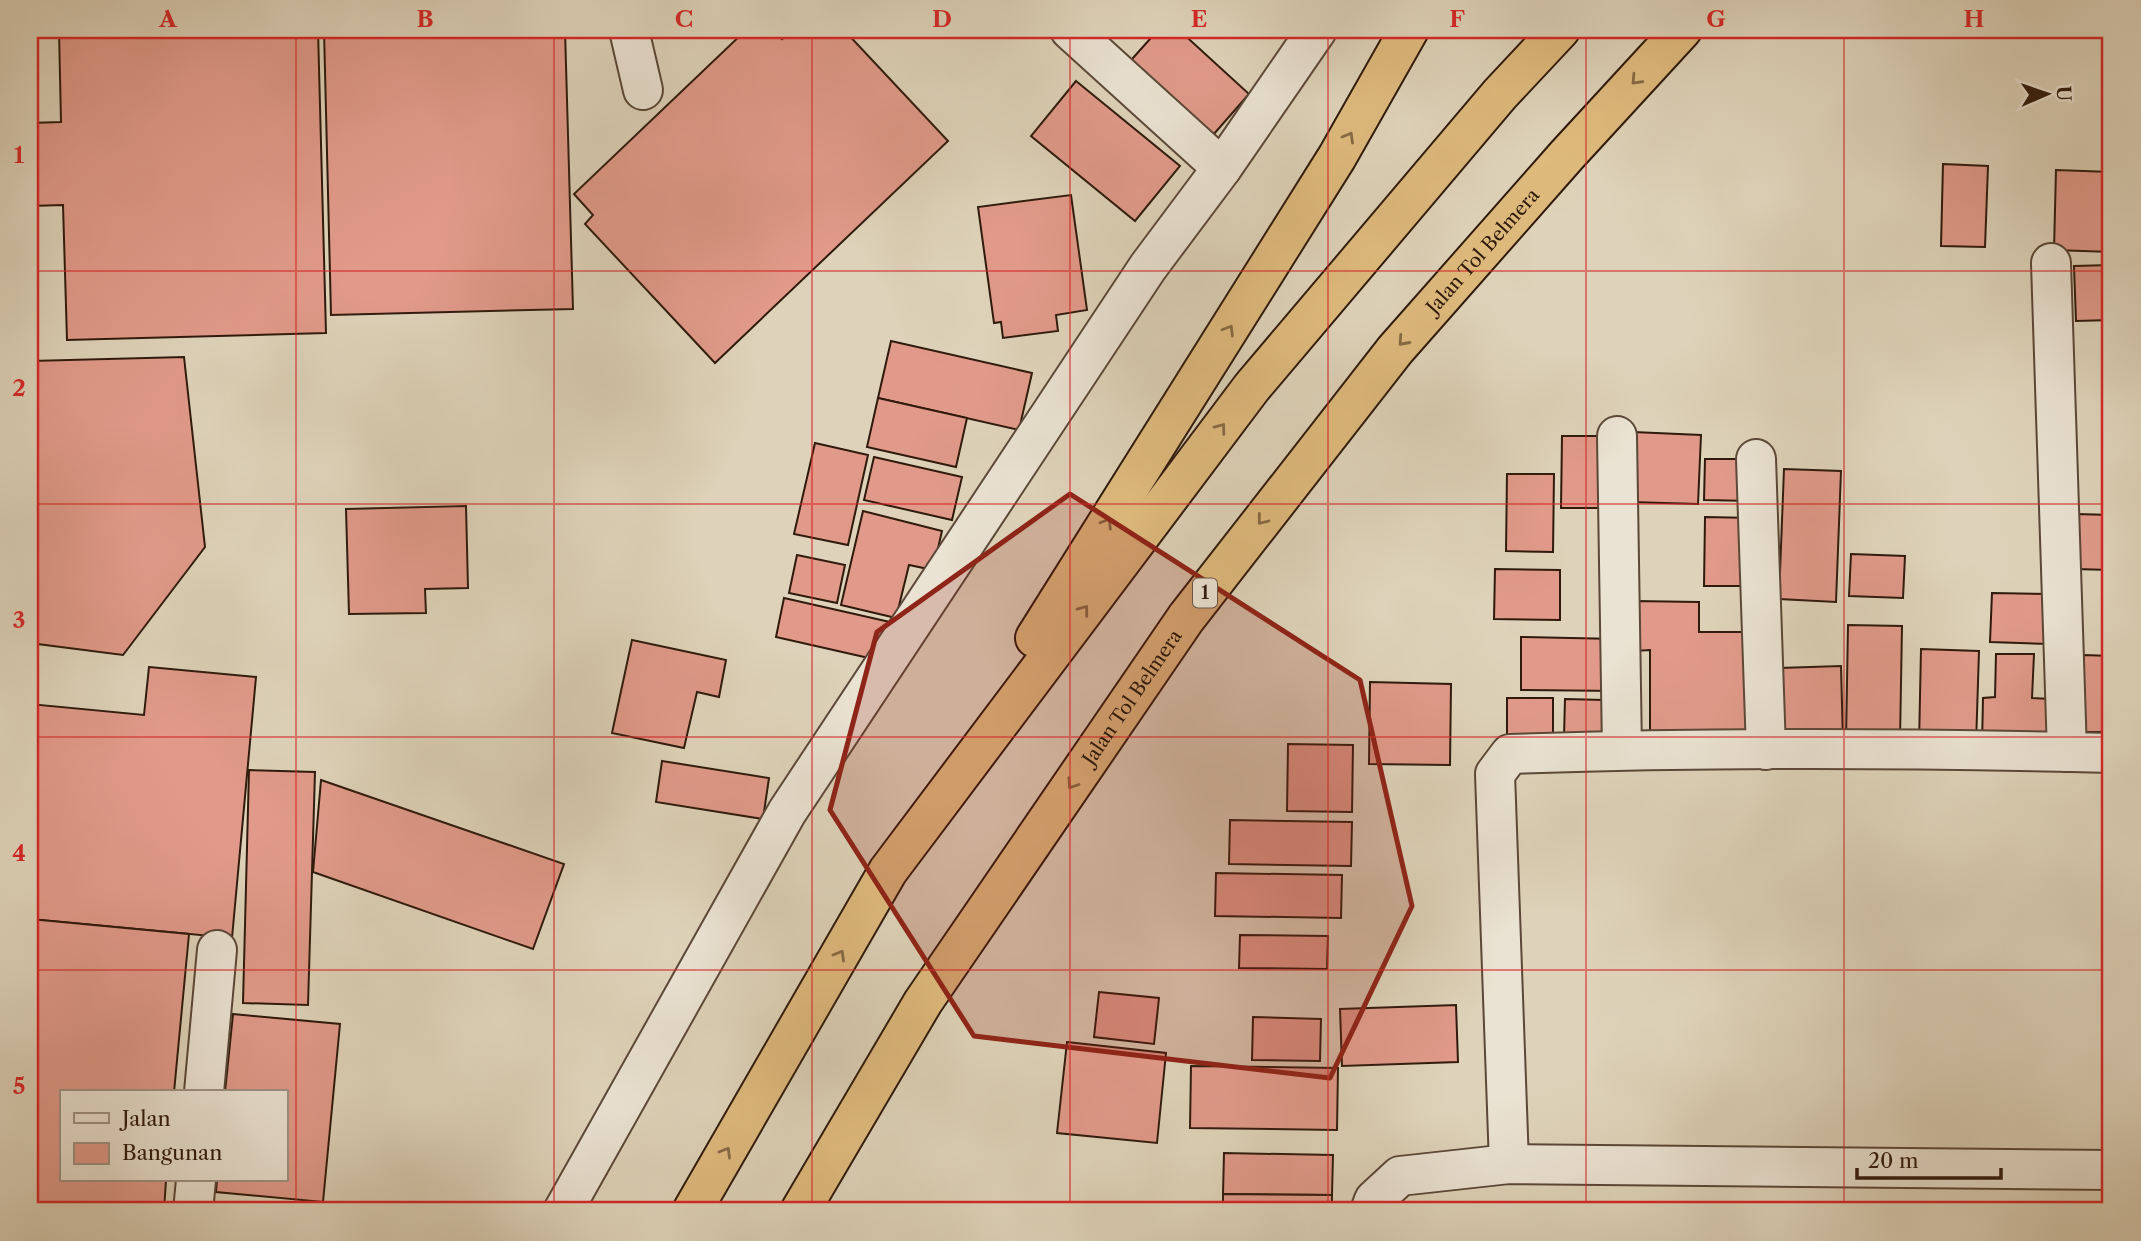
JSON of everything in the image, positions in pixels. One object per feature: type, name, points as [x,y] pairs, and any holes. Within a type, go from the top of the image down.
[{"type":"highway","points":[[692,1211],[888,871],[1337,158],[1409,30]]},
{"type":"highway","points":[[888,871],[1251,387],[1500,94],[1560,30]]},
{"type":"highway","name":"Jalan Tol Belmera","points":[[800,1211],[923,1003],[1186,618],[1395,350],[1567,155],[1682,30]]},
{"type":"street","points":[[629,30],[643,90]]},
{"type":"street","points":[[1070,30],[1222,168]]},
{"type":"street","points":[[563,1211],[787,812],[1148,267],[1222,168],[1317,30]]},
{"type":"street","points":[[2051,263],[2067,752]]},
{"type":"street","points":[[1617,436],[1622,750]]},
{"type":"street","points":[[1756,459],[1766,750]]},
{"type":"street","points":[[1509,1164],[1495,775],[1510,754],[1622,750],[2111,753]]},
{"type":"street","points":[[204,1090],[217,950]]},
{"type":"street","points":[[1370,1211],[1374,1200],[1400,1175],[1509,1164],[2111,1170]]},
{"type":"street","points":[[193,1211],[196,1182]]},
{"type":"highlighted area","points":[[1070,494],[1360,680],[1412,906],[1330,1078],[974,1036],[830,810],[877,632]]},
{"type":"building","points":[[59,30],[318,30],[326,333],[67,340],[63,205],[30,206],[30,123],[61,122]]},
{"type":"building","points":[[324,30],[565,30],[573,309],[331,315]]},
{"type":"building","points":[[746,30],[773,30],[782,39],[791,30],[844,30],[948,141],[715,363],[585,224],[593,215],[574,194]]},
{"type":"building","points":[[1158,30],[1179,30],[1249,94],[1206,143],[1124,68]]},
{"type":"building","points":[[1076,81],[1180,166],[1135,221],[1031,136]]},
{"type":"building","points":[[1943,164],[1988,166],[1985,247],[1941,246]]},
{"type":"building","points":[[2056,170],[2111,172],[2111,252],[2054,250]]},
{"type":"building","points":[[1071,195],[1087,310],[1056,315],[1058,331],[1003,338],[1001,322],[994,323],[978,207]]},
{"type":"building","points":[[2111,265],[2111,320],[2076,321],[2074,266]]},
{"type":"building","points":[[30,329],[31,361],[184,357],[205,547],[123,655],[30,643]]},
{"type":"building","points":[[891,341],[1032,373],[1019,430],[878,398]]},
{"type":"building","points":[[878,398],[967,418],[956,467],[867,447]]},
{"type":"building","points":[[1633,432],[1701,435],[1698,504],[1630,502]]},
{"type":"building","points":[[1562,436],[1612,436],[1611,508],[1561,508]]},
{"type":"building","points":[[815,443],[868,455],[848,545],[794,534]]},
{"type":"building","points":[[874,457],[962,477],[952,520],[864,500]]},
{"type":"building","points":[[1705,459],[1751,459],[1751,501],[1704,500]]},
{"type":"building","points":[[1784,469],[1841,471],[1836,602],[1779,599]]},
{"type":"building","points":[[1507,474],[1554,474],[1553,552],[1506,551]]},
{"type":"building","points":[[466,506],[468,588],[425,589],[426,613],[349,614],[346,509]]},
{"type":"building","points":[[863,511],[942,531],[933,570],[909,565],[896,618],[841,605]]},
{"type":"building","points":[[2076,514],[2111,515],[2111,570],[2075,569]]},
{"type":"building","points":[[1705,517],[1753,518],[1753,586],[1704,586]]},
{"type":"building","points":[[1851,554],[1905,556],[1903,598],[1849,596]]},
{"type":"building","points":[[797,555],[845,565],[837,603],[789,593]]},
{"type":"building","points":[[1495,569],[1560,570],[1560,620],[1494,619]]},
{"type":"building","points":[[1992,593],[2050,594],[2049,644],[1990,642]]},
{"type":"building","points":[[784,598],[890,622],[882,661],[776,637]]},
{"type":"building","points":[[1634,601],[1699,602],[1699,632],[1752,632],[1752,739],[1650,739],[1650,650],[1634,651]]},
{"type":"building","points":[[1848,625],[1902,626],[1900,740],[1846,740]]},
{"type":"building","points":[[1521,637],[1617,639],[1617,691],[1521,690]]},
{"type":"building","points":[[632,640],[726,660],[719,697],[697,692],[684,748],[612,733]]},
{"type":"building","points":[[1921,649],[1979,651],[1976,745],[1919,744]]},
{"type":"building","points":[[1996,654],[2034,654],[2032,698],[2050,699],[2049,747],[1982,746],[1983,698],[1995,697]]},
{"type":"building","points":[[2084,655],[2111,656],[2111,732],[2082,732]]},
{"type":"building","points":[[1841,666],[1843,742],[1782,744],[1779,668]]},
{"type":"building","points":[[149,667],[256,677],[232,938],[30,919],[30,704],[144,715]]},
{"type":"building","points":[[1370,682],[1451,684],[1450,765],[1369,764]]},
{"type":"building","points":[[1507,698],[1553,698],[1553,745],[1507,744]]},
{"type":"building","points":[[1565,699],[1604,700],[1604,737],[1564,736]]},
{"type":"building","points":[[1288,744],[1353,745],[1352,812],[1287,811]]},
{"type":"building","points":[[662,761],[769,778],[763,819],[656,802]]},
{"type":"building","points":[[249,770],[315,772],[308,1005],[243,1003]]},
{"type":"building","points":[[321,780],[564,864],[533,949],[313,872]]},
{"type":"building","points":[[1230,820],[1352,822],[1351,866],[1229,864]]},
{"type":"building","points":[[1216,873],[1342,875],[1341,918],[1215,916]]},
{"type":"building","points":[[30,919],[189,934],[174,1090],[60,1090],[60,1182],[166,1182],[164,1211],[30,1211]]},
{"type":"building","points":[[1240,935],[1328,936],[1327,969],[1239,968]]},
{"type":"building","points":[[1099,992],[1159,998],[1154,1044],[1094,1037]]},
{"type":"building","points":[[1456,1005],[1458,1062],[1342,1066],[1340,1009]]},
{"type":"building","points":[[233,1014],[340,1024],[323,1202],[216,1192],[217,1182],[287,1182],[287,1090],[225,1090]]},
{"type":"building","points":[[1253,1017],[1321,1019],[1320,1061],[1252,1060]]},
{"type":"building","points":[[1067,1042],[1166,1053],[1157,1143],[1057,1133]]},
{"type":"building","points":[[1191,1066],[1338,1068],[1337,1130],[1190,1128]]},
{"type":"building","points":[[1224,1153],[1333,1155],[1332,1195],[1223,1194]]},
{"type":"building","points":[[1223,1194],[1332,1195],[1332,1211],[1223,1211]]},
{"type":"building","points":[[1025,1205],[1072,1211],[1024,1211]]},
{"type":"building","points":[[1641,1208],[1757,1208],[1757,1211],[1641,1211]]},
{"type":"building","points":[[2084,1208],[2111,1208],[2111,1211],[2084,1211]]},
{"type":"building","points":[[1802,1209],[1901,1211],[1802,1211]]}]
